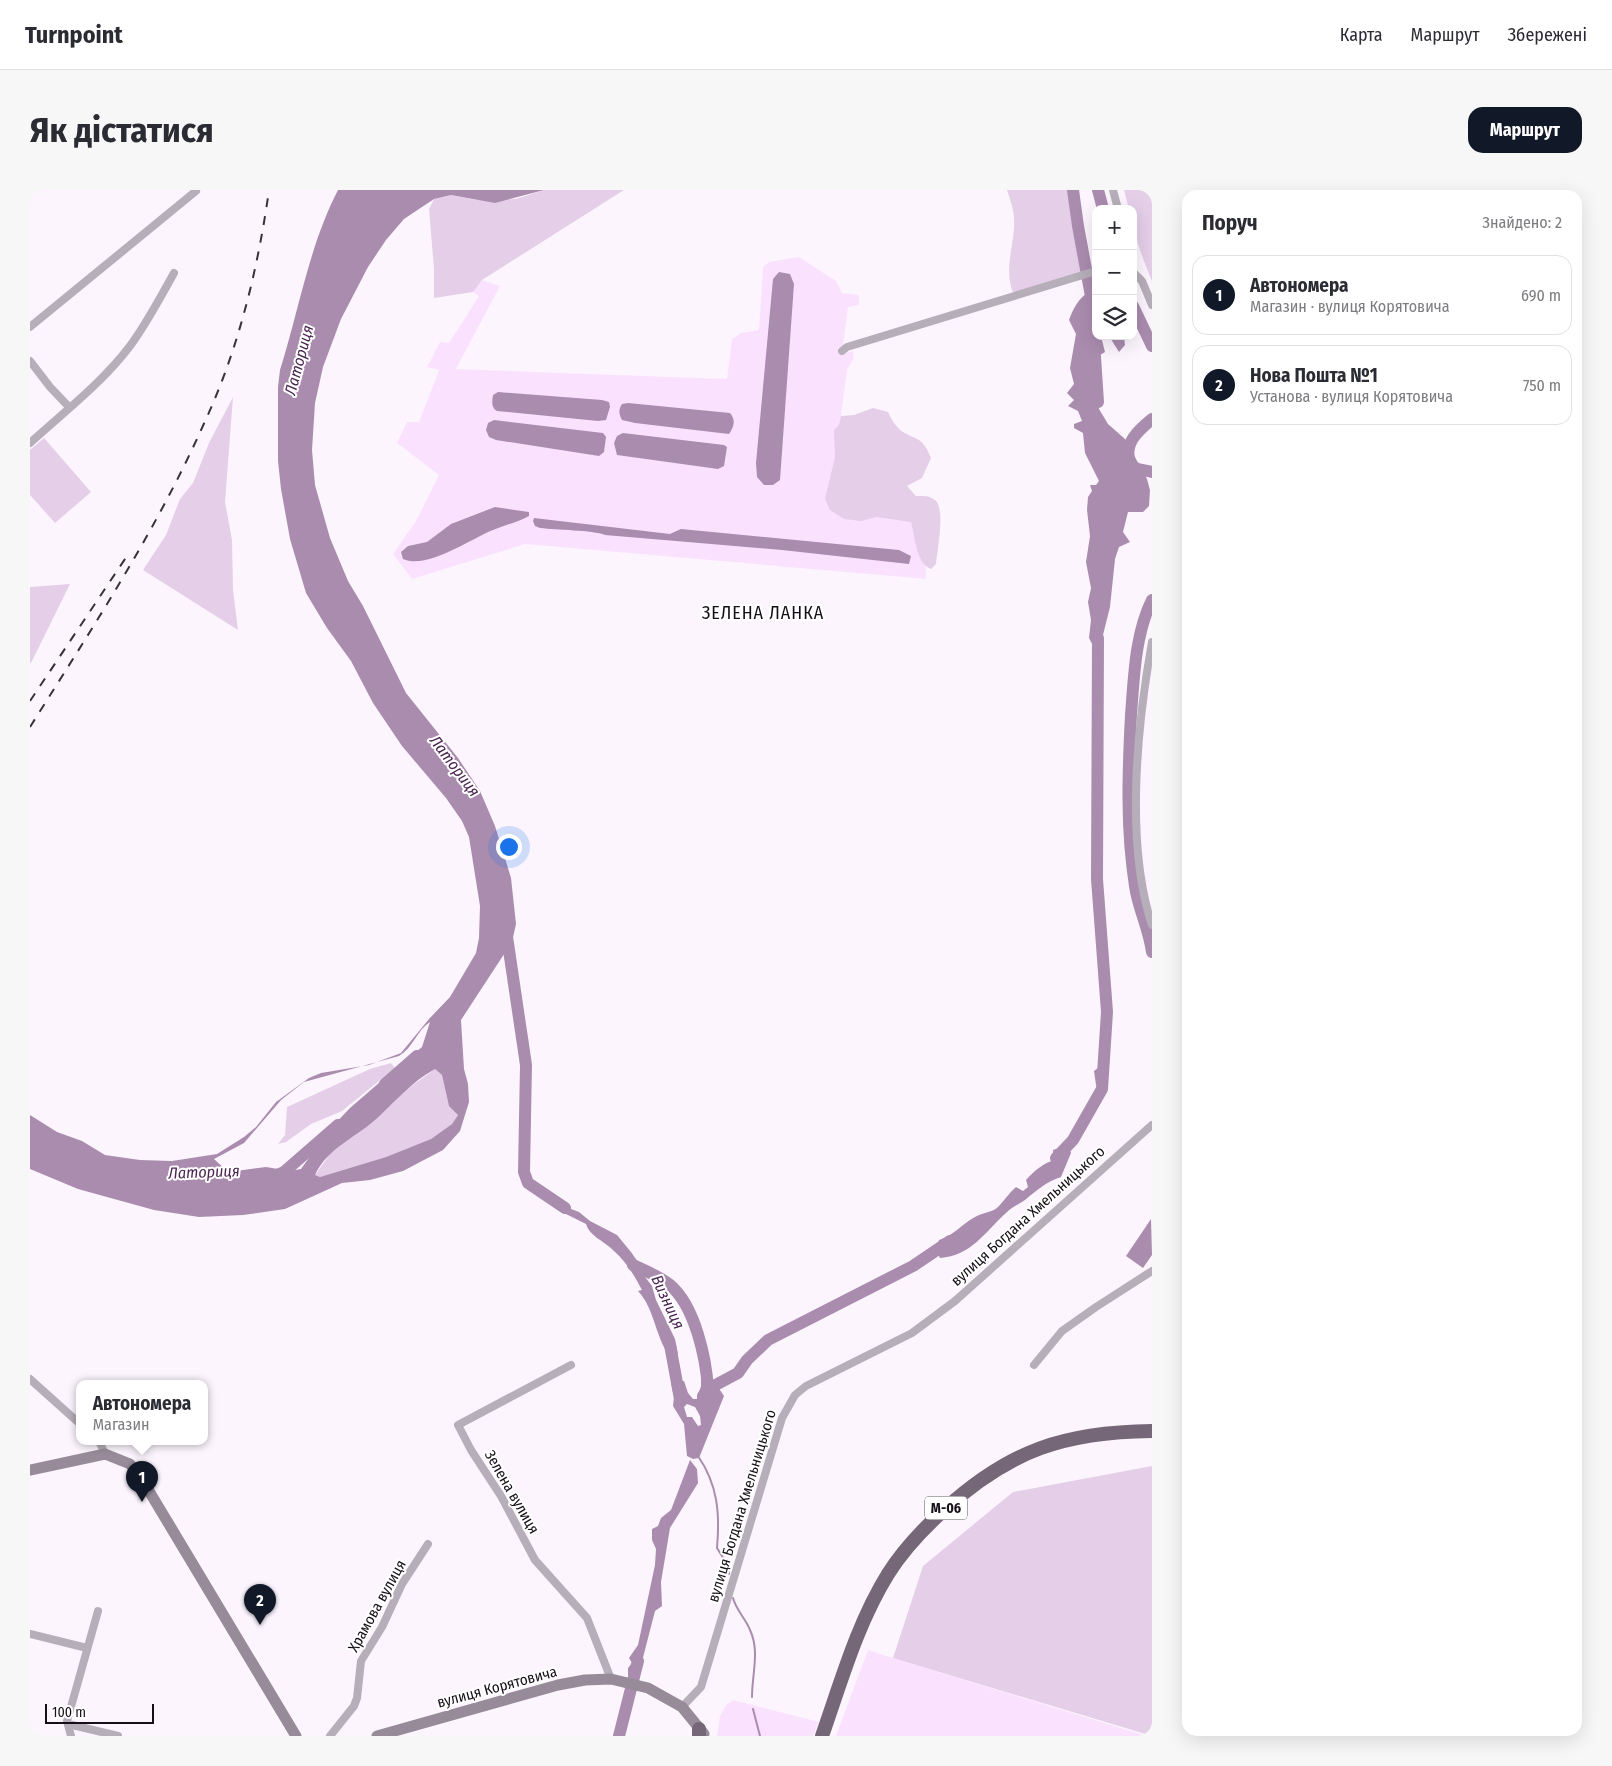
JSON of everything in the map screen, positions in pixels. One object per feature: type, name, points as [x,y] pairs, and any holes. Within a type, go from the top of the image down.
[{"type":"highway","name":"М-06","points":[[822,1736],[868,1612],[888,1574],[915,1539],[956,1498],[997,1468],[1042,1446],[1094,1434],[1152,1432]]},
{"type":"main road","points":[[30,1470],[105,1454],[130,1464],[144,1481],[296,1736]]},
{"type":"main road","name":"вулиця Корятовича","points":[[377,1736],[558,1685],[585,1680],[611,1679],[648,1688],[682,1707]]},
{"type":"main road","points":[[682,1707],[701,1734]]},
{"type":"street","points":[[1113,190],[1117,205]]},
{"type":"street","points":[[30,327],[196,191]]},
{"type":"street","points":[[842,351],[847,347],[1092,272]]},
{"type":"street","points":[[30,443],[102,377],[129,347],[152,313],[174,273]]},
{"type":"street","points":[[1137,276],[1142,281],[1152,305]]},
{"type":"street","points":[[30,361],[50,388],[69,407]]},
{"type":"street","points":[[1152,642],[1144,683],[1137,752],[1141,885],[1152,925]]},
{"type":"street","name":"вулиця Богдана Хмельницького","points":[[682,1707],[701,1687],[782,1418],[795,1395],[806,1386],[895,1342],[927,1323],[955,1301],[1152,1125]]},
{"type":"street","points":[[1034,1364],[1062,1331],[1117,1293],[1151,1275]]},
{"type":"street","name":"Зелена вулиця","points":[[571,1365],[458,1425],[471,1450],[501,1496],[535,1560],[587,1618],[611,1679]]},
{"type":"street","points":[[30,1379],[76,1419]]},
{"type":"street","points":[[101,1445],[105,1454]]},
{"type":"street","name":"Храмова вулиця","points":[[330,1736],[354,1706],[357,1698],[361,1661],[382,1627],[402,1584],[428,1544]]},
{"type":"street","points":[[71,1736],[68,1724],[98,1611]]},
{"type":"street","points":[[30,1634],[87,1648]]},
{"type":"street","points":[[68,1724],[118,1736]]},
{"type":"shaded area","points":[[544,190],[624,190],[482,280],[473,292],[434,298],[434,269],[429,209],[434,199],[451,195],[477,200],[516,199]]},
{"type":"shaded area","points":[[1007,190],[1073,190],[1086,269],[1061,281],[1014,295],[1009,276],[1009,266],[1014,217]]},
{"type":"shaded area","points":[[1124,190],[1152,190],[1152,281],[1137,240],[1137,205],[1128,205]]},
{"type":"shaded area","points":[[799,257],[836,281],[842,293],[859,295],[859,305],[848,307],[842,354],[853,351],[854,358],[847,370],[829,506],[923,517],[926,579],[525,544],[412,579],[393,554],[416,521],[439,475],[397,443],[407,422],[419,422],[439,370],[427,367],[440,342],[449,343],[479,296],[473,292],[482,280],[500,286],[456,369],[727,379],[732,339],[741,333],[759,330],[763,267],[769,262]]},
{"type":"shaded area","points":[[233,397],[225,502],[232,540],[233,590],[238,630],[143,570],[166,535],[180,499],[193,483],[209,443]]},
{"type":"shaded area","points":[[873,408],[888,412],[899,429],[921,441],[931,458],[922,478],[907,486],[916,496],[930,497],[938,505],[940,512],[939,540],[936,564],[931,569],[922,562],[919,556],[911,522],[876,517],[861,521],[844,519],[830,510],[825,499],[835,457],[834,430],[839,425],[841,416],[854,415]]},
{"type":"shaded area","points":[[44,438],[91,492],[55,523],[30,495],[30,450]]},
{"type":"shaded area","points":[[70,584],[32,661],[30,664],[30,587]]},
{"type":"shaded area","points":[[391,1063],[395,1068],[342,1111],[311,1124],[286,1142],[278,1144],[285,1135],[287,1107],[370,1069]]},
{"type":"shaded area","points":[[435,1069],[442,1075],[449,1105],[458,1115],[452,1124],[431,1139],[386,1157],[320,1177],[315,1175],[330,1154],[374,1121],[398,1096]]},
{"type":"shaded area","points":[[1152,1466],[1152,1736],[893,1658],[923,1566],[1013,1492]]},
{"type":"shaded area","points":[[868,1650],[893,1658],[1147,1736],[836,1736]]},
{"type":"shaded area","points":[[733,1700],[819,1722],[813,1736],[717,1736],[720,1716],[726,1705]]},
{"type":"water","points":[[338,190],[544,190],[495,203],[451,195],[434,199],[404,219],[386,240],[368,267],[341,319],[323,367],[315,403],[312,450],[315,485],[330,538],[348,581],[363,606],[406,693],[458,758],[480,791],[495,826],[511,878],[516,924],[512,942],[461,1020],[464,1069],[468,1084],[469,1102],[460,1131],[443,1150],[403,1171],[370,1180],[342,1183],[285,1209],[243,1215],[199,1217],[154,1210],[78,1189],[30,1169],[30,1115],[57,1132],[82,1141],[105,1155],[140,1160],[172,1161],[217,1154],[244,1137],[256,1127],[276,1102],[309,1078],[321,1073],[362,1066],[304,1082],[281,1100],[244,1143],[214,1159],[225,1169],[236,1171],[266,1167],[290,1171],[301,1169],[329,1130],[350,1108],[387,1076],[402,1072],[411,1056],[422,1047],[430,1022],[404,1053],[377,1062],[401,1053],[450,997],[476,953],[479,938],[480,906],[469,837],[462,821],[446,798],[402,746],[373,703],[351,661],[327,628],[306,593],[290,539],[278,461],[278,387],[280,370],[305,278],[328,211]],"holes":[[[435,1069],[442,1075],[449,1106],[458,1115],[452,1124],[431,1139],[386,1157],[320,1177],[315,1175],[326,1158],[374,1121],[410,1086]]]},
{"type":"water","points":[[779,272],[790,274],[794,284],[780,480],[773,485],[764,485],[757,477],[756,463],[773,279]]},
{"type":"water","points":[[1092,291],[1092,340],[1102,340],[1105,352],[1095,358],[1099,409],[1108,424],[1125,439],[1147,479],[1150,490],[1149,506],[1143,512],[1128,512],[1123,532],[1130,542],[1119,547],[1115,559],[1110,607],[1098,655],[1089,638],[1091,620],[1088,602],[1091,588],[1086,562],[1090,536],[1087,510],[1088,497],[1092,491],[1090,485],[1096,485],[1099,481],[1085,453],[1083,433],[1074,428],[1074,424],[1082,421],[1078,411],[1068,406],[1074,400],[1067,393],[1074,384],[1070,368],[1076,334],[1069,320],[1082,297]]},
{"type":"water","points":[[1112,340],[1124,340],[1125,345],[1119,352]]},
{"type":"water","points":[[498,392],[602,400],[609,402],[610,407],[606,420],[598,421],[497,411],[493,406],[492,400],[493,395]]},
{"type":"water","points":[[622,404],[730,413],[734,421],[729,434],[635,423],[622,420],[620,416],[619,410]]},
{"type":"water","points":[[494,420],[603,433],[606,437],[604,452],[599,456],[496,440],[489,437],[486,430],[488,423]]},
{"type":"water","points":[[623,433],[724,445],[727,447],[724,466],[718,469],[617,455],[614,443],[617,436]]},
{"type":"water","points":[[495,507],[529,512],[529,516],[493,530],[436,557],[413,561],[403,559],[401,552],[408,546],[427,542],[451,524]]},
{"type":"water","points":[[534,518],[670,534],[681,529],[899,550],[911,556],[909,564],[782,550],[605,535],[583,531],[540,528],[535,526]]},
{"type":"water","points":[[1098,1068],[1107,1074],[1107,1078],[1096,1085],[1094,1071]]},
{"type":"water","points":[[1068,1145],[1071,1153],[1061,1177],[1046,1184],[1010,1209],[969,1248],[960,1253],[940,1258],[936,1250],[939,1240],[949,1236],[970,1220],[995,1209],[1016,1187],[1023,1191],[1028,1187],[1026,1180],[1032,1174],[1054,1160],[1053,1150]]},
{"type":"water","points":[[550,1194],[564,1201],[571,1209],[579,1212],[590,1221],[617,1235],[631,1252],[640,1265],[642,1273],[652,1286],[656,1300],[675,1339],[678,1354],[673,1360],[662,1344],[649,1307],[638,1291],[642,1290],[633,1274],[619,1256],[594,1236],[586,1224],[558,1210]]},
{"type":"water","points":[[1151,1219],[1152,1255],[1143,1268],[1126,1256]]},
{"type":"water","points":[[710,1375],[724,1396],[699,1458],[693,1459],[687,1456],[684,1424],[673,1406],[674,1397],[671,1383],[684,1381],[688,1393],[693,1399],[697,1399],[701,1378]],"holes":[[[687,1404],[695,1407],[700,1416],[701,1425],[698,1426],[692,1417],[687,1417],[684,1407]]]},
{"type":"water","points":[[690,1460],[697,1469],[698,1483],[670,1528],[661,1582],[662,1606],[655,1611],[638,1677],[628,1675],[628,1668],[632,1663],[629,1658],[638,1645],[655,1565],[656,1549],[652,1540],[652,1529],[658,1526],[661,1518],[671,1510]]},
{"type":"waterway","points":[[1073,190],[1092,302]]},
{"type":"waterway","points":[[1098,190],[1102,205]]},
{"type":"waterway","points":[[1137,314],[1152,346]]},
{"type":"waterway","points":[[1094,342],[1098,402]]},
{"type":"waterway","points":[[1130,462],[1128,455],[1130,443],[1137,432],[1152,419]]},
{"type":"waterway","points":[[1126,463],[1138,469],[1152,472]]},
{"type":"waterway","points":[[1152,600],[1142,627],[1134,671],[1128,800],[1135,886],[1152,952]]},
{"type":"waterway","points":[[1056,1158],[1073,1140],[1102,1089],[1107,1012],[1097,879],[1098,638]]},
{"type":"waterway","name":"Визниця","points":[[506,930],[526,1065],[524,1172],[528,1183],[565,1208]]},
{"type":"waterway","name":"Латориця","points":[[385,1084],[417,1056]]},
{"type":"waterway","name":"Латориця","points":[[272,1177],[284,1172],[338,1125]]},
{"type":"waterway","points":[[703,1396],[708,1389],[738,1373],[747,1360],[768,1340],[913,1266],[950,1241]]},
{"type":"waterway","points":[[633,1265],[657,1276],[679,1294],[698,1333],[705,1363],[708,1389]]},
{"type":"waterway","name":"Визниця","points":[[670,1345],[680,1399]]},
{"type":"waterway","points":[[698,1456],[714,1489],[718,1512],[717,1548],[727,1564],[729,1574]]},
{"type":"waterway","points":[[733,1598],[736,1607],[748,1626],[755,1646],[752,1697]]},
{"type":"waterway","name":"Визниця","points":[[619,1736],[638,1661]]},
{"type":"waterway","points":[[753,1709],[760,1736]]},
{"type":"railway","points":[[30,727],[146,538],[206,419],[218,392],[246,307],[259,249],[269,190]]},
{"type":"railway","points":[[30,701],[129,553]]},
{"type":"place","name":"Автономера","points":[[142,1502]]},
{"type":"place","name":"Нова Пошта №1","points":[[260,1625]]},
{"type":"district","name":"ЗЕЛЕНА ЛАНКА","points":[[763,613]]}]
